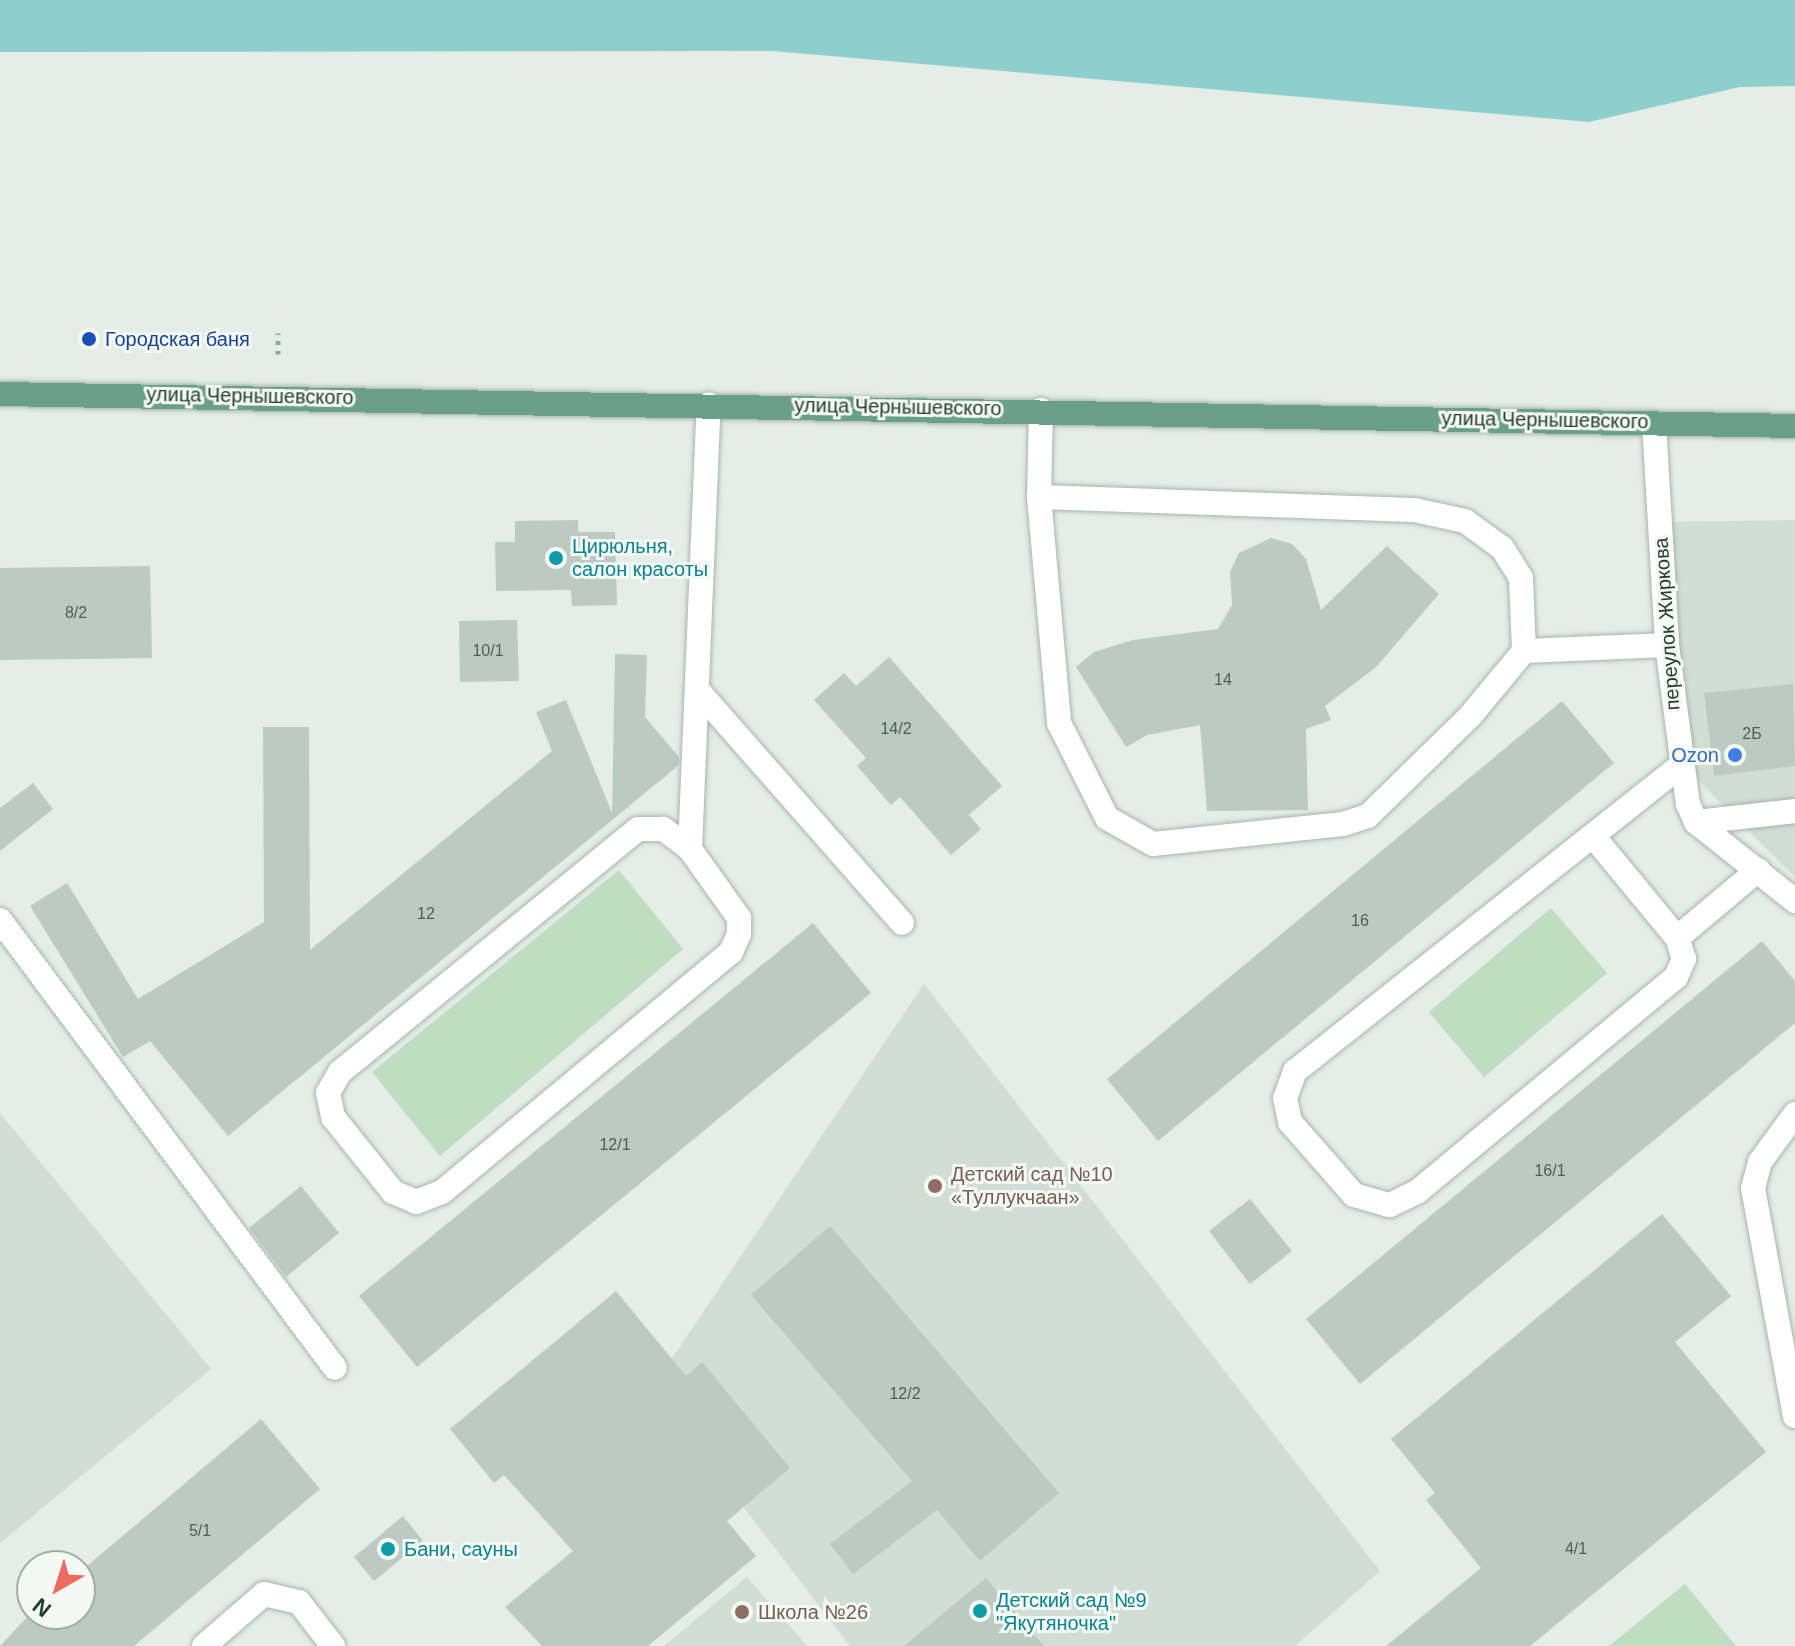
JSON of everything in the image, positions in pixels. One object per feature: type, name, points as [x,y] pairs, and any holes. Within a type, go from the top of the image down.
[{"type":"main road","name":"улица Чернышевского","points":[[0,394],[709,404],[1795,426]]},
{"type":"street","points":[[690,849],[663,829],[638,829],[340,1072],[328,1093],[333,1117],[393,1192],[416,1202],[442,1192],[731,952],[739,918],[690,849],[700,693],[709,404]]},
{"type":"street","points":[[1039,497],[1414,510],[1465,521],[1502,548],[1521,578],[1524,651],[1471,715],[1368,816],[1343,824],[1153,844],[1107,818],[1059,723],[1039,497],[1041,410]]},
{"type":"street","name":"переулок Жиркова","points":[[1654,423],[1667,645],[1679,767],[1696,822]]},
{"type":"street","points":[[1524,651],[1667,645]]},
{"type":"street","points":[[700,693],[902,923]]},
{"type":"street","points":[[1593,836],[1677,938],[1684,959],[1676,977],[1404,1199],[1390,1205],[1354,1195],[1290,1122],[1285,1098],[1295,1071],[1679,767]]},
{"type":"street","points":[[1696,822],[1795,811]]},
{"type":"street","points":[[1696,822],[1795,901]]},
{"type":"street","points":[[1677,938],[1758,870]]},
{"type":"street","points":[[0,920],[335,1368]]},
{"type":"street","points":[[1795,1114],[1760,1162],[1753,1188],[1795,1416]]},
{"type":"street","points":[[204,1646],[264,1594],[299,1602],[333,1646]]},
{"type":"path","points":[[278,333],[278,354]]},
{"type":"shaded area","points":[[1795,520],[1795,877],[1697,779],[1661,522]]},
{"type":"shaded area","name":"Детский сад №10 «Туллукчаан»","points":[[924,984],[1380,1571],[1295,1646],[850,1646],[652,1388]]},
{"type":"shaded area","points":[[0,1113],[211,1369],[0,1543]]},
{"type":"shaded area","name":"Школа №26","points":[[747,1577],[807,1646],[664,1646]]},
{"type":"green space","points":[[619,870],[683,949],[440,1156],[372,1072]]},
{"type":"green space","points":[[1551,908],[1607,973],[1484,1077],[1429,1012]]},
{"type":"green space","points":[[1685,1584],[1736,1646],[1609,1646]]},
{"type":"water","points":[[0,0],[1795,0],[1795,86],[1740,87],[1589,122],[773,51],[0,52]]},
{"type":"building","name":"Цирюльня, салон красоты","points":[[578,520],[578,532],[615,532],[617,605],[572,606],[571,590],[496,591],[495,542],[515,542],[515,521]]},
{"type":"building","points":[[1271,538],[1292,544],[1306,559],[1321,610],[1387,546],[1439,594],[1376,667],[1325,706],[1331,720],[1306,729],[1308,810],[1207,811],[1200,725],[1147,735],[1126,747],[1076,667],[1094,652],[1133,640],[1218,629],[1232,605],[1230,572],[1239,553]]},
{"type":"building","points":[[150,566],[152,658],[0,660],[0,568]]},
{"type":"building","points":[[517,620],[519,681],[460,682],[459,621]]},
{"type":"building","points":[[615,654],[647,655],[645,717],[679,757],[679,765],[228,1136],[150,1041],[123,1057],[30,906],[67,883],[138,999],[264,922],[263,727],[309,727],[310,950],[552,751],[536,712],[566,700],[612,813]]},
{"type":"building","points":[[889,657],[1002,786],[969,815],[981,829],[951,855],[900,797],[891,805],[857,766],[866,758],[814,700],[844,673],[856,686]]},
{"type":"building","points":[[1793,684],[1795,766],[1714,776],[1704,693]]},
{"type":"building","points":[[1562,701],[1614,763],[1158,1141],[1107,1079]]},
{"type":"building","points":[[33,783],[53,809],[0,851],[0,808]]},
{"type":"building","points":[[813,923],[871,993],[417,1367],[359,1296]]},
{"type":"building","points":[[1762,941],[1795,981],[1795,1023],[1360,1384],[1306,1319]]},
{"type":"building","points":[[301,1186],[339,1233],[286,1277],[249,1228]]},
{"type":"building","points":[[1250,1199],[1292,1251],[1250,1284],[1209,1231]]},
{"type":"building","points":[[1662,1214],[1731,1296],[1675,1342],[1766,1452],[1530,1646],[1386,1646],[1481,1568],[1426,1500],[1435,1493],[1391,1439]]},
{"type":"building","points":[[830,1226],[1059,1493],[980,1561],[937,1510],[853,1574],[830,1544],[912,1481],[751,1295]]},
{"type":"building","points":[[616,1291],[686,1376],[702,1362],[790,1468],[727,1521],[756,1556],[648,1646],[542,1646],[505,1607],[573,1551],[504,1475],[494,1483],[450,1429]]},
{"type":"building","points":[[261,1419],[320,1489],[134,1646],[0,1646],[16,1629],[96,1630],[96,1558]]},
{"type":"building","name":"Бани, сауны","points":[[403,1516],[423,1541],[374,1581],[354,1557]]},
{"type":"building","name":"Детский сад №9 \"Якутяночка\"","points":[[986,1578],[1044,1646],[904,1646]]},
{"type":"place","name":"Городская баня","points":[[89,339]]},
{"type":"place","name":"Цирюльня, салон красоты","points":[[556,558]]},
{"type":"place","name":"Ozon","points":[[1735,755]]},
{"type":"place","name":"Детский сад №10 «Туллукчаан»","points":[[935,1186]]},
{"type":"place","name":"Бани, сауны","points":[[388,1549]]},
{"type":"place","name":"Детский сад №9 \"Якутяночка\"","points":[[980,1611]]},
{"type":"place","name":"Школа №26","points":[[742,1612]]}]
